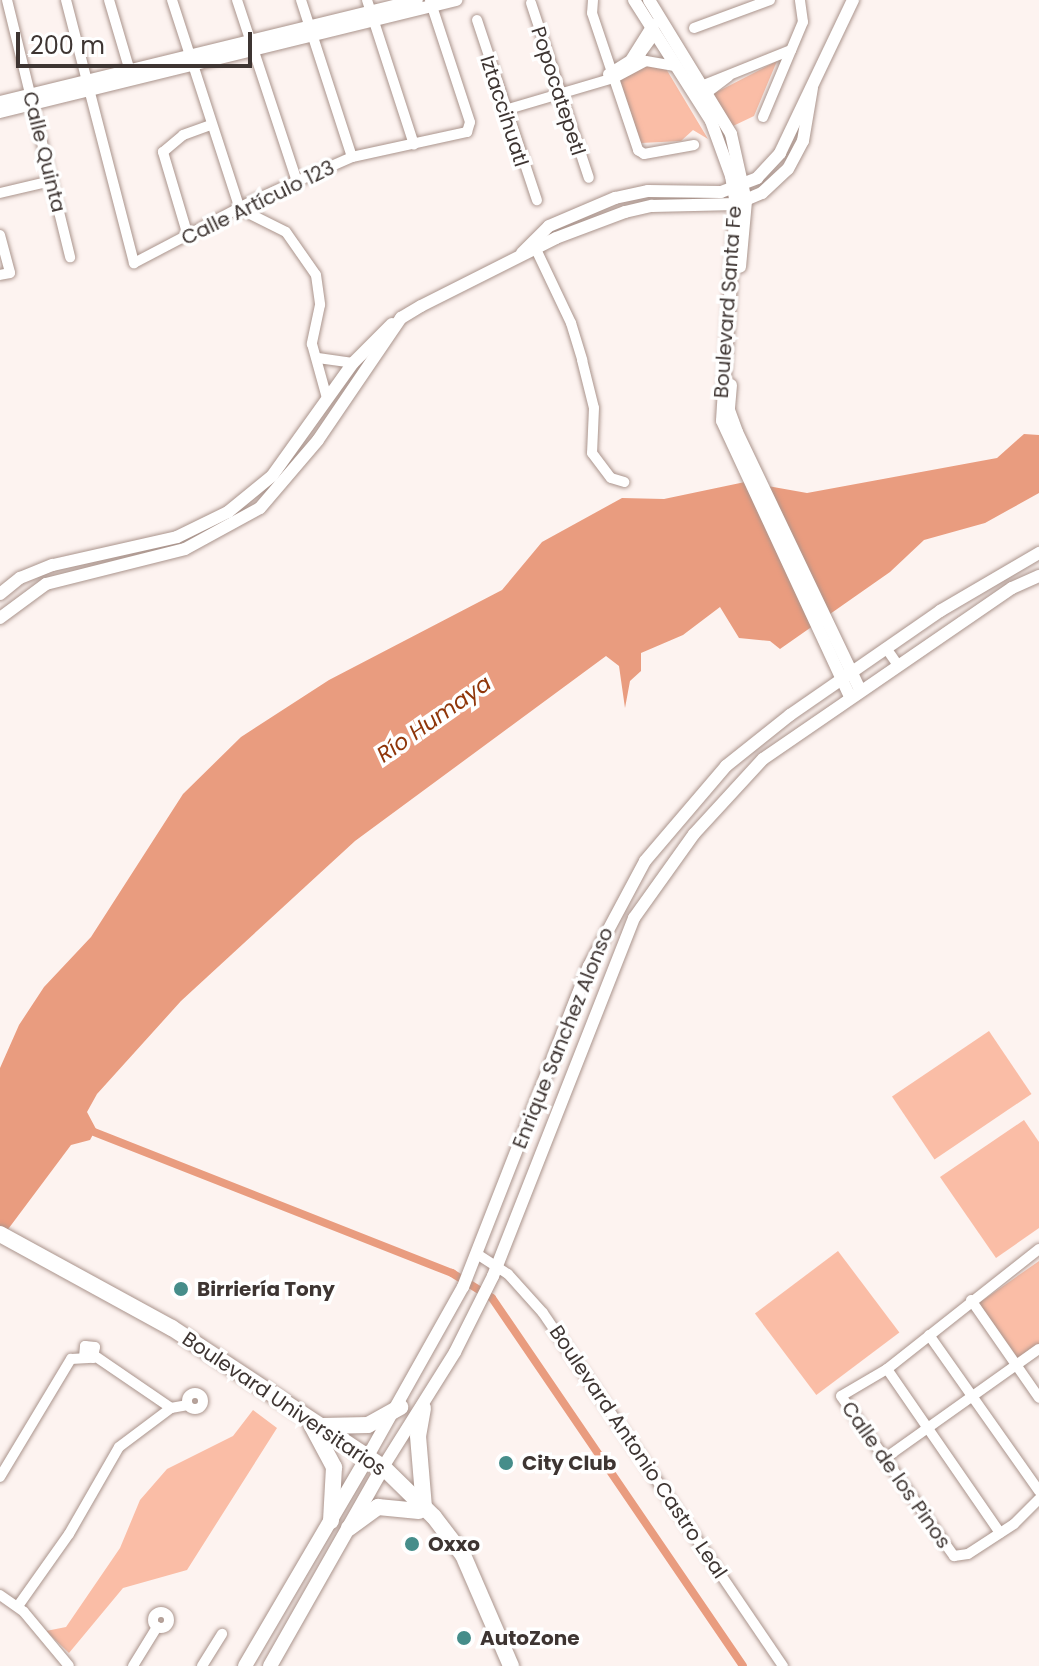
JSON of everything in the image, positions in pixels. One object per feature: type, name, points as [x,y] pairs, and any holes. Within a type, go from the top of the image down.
[{"type":"main road","name":"Boulevard Universitarios","points":[[0,1236],[172,1328],[381,1471],[422,1509],[469,1565],[511,1666]]},
{"type":"main road","points":[[314,1424],[368,1425],[400,1407]]},
{"type":"main road","points":[[349,1528],[378,1507],[422,1509],[418,1436],[423,1408]]},
{"type":"main road","points":[[314,1424],[334,1467],[331,1521]]},
{"type":"main road","points":[[245,1666],[366,1460]]},
{"type":"main road","points":[[270,1666],[381,1471]]},
{"type":"main road","name":"Boulevard Universitarios","points":[[422,1509],[471,1585],[504,1666]]},
{"type":"street","name":"Calle Quinta","points":[[7,0],[70,257]]},
{"type":"street","points":[[66,0],[88,85]]},
{"type":"street","points":[[109,0],[131,75]]},
{"type":"street","points":[[172,0],[210,125],[240,209],[286,232],[310,261],[319,290],[312,344],[327,398]]},
{"type":"street","points":[[237,0],[297,181]]},
{"type":"street","points":[[301,0],[352,157]]},
{"type":"street","points":[[0,102],[31,99],[131,75],[417,0]]},
{"type":"street","points":[[370,11],[456,0]]},
{"type":"street","points":[[593,0],[592,13],[610,75],[640,153],[694,145]]},
{"type":"street","name":"Boulevard Santa Fe","points":[[634,0],[675,66],[703,92]]},
{"type":"street","name":"Boulevard Santa Fe","points":[[649,0],[731,134],[741,203],[729,410],[777,530],[855,694]]},
{"type":"street","points":[[694,28],[770,0]]},
{"type":"street","points":[[763,117],[804,16],[800,0]]},
{"type":"street","points":[[534,245],[549,226],[615,198],[648,191],[739,187],[775,161],[853,0]]},
{"type":"street","name":"Popocatepetl","points":[[531,3],[589,178]]},
{"type":"street","name":"Calle Artículo 123","points":[[88,85],[134,263],[297,181],[352,157],[467,132],[470,122],[431,4]]},
{"type":"street","points":[[370,11],[414,145]]},
{"type":"street","name":"Iztaccihuatl","points":[[477,20],[537,200]]},
{"type":"street","points":[[505,110],[610,75],[640,58],[652,30],[662,21]]},
{"type":"street","points":[[703,92],[730,74],[791,50]]},
{"type":"street","points":[[640,58],[675,66]]},
{"type":"street","points":[[0,594],[20,578],[53,565],[177,537],[228,512],[272,476],[373,339],[401,318],[534,245],[636,208],[741,203],[788,169],[807,127],[812,88]]},
{"type":"street","points":[[0,112],[31,99]]},
{"type":"street","points":[[188,236],[163,152],[183,135],[210,125]]},
{"type":"street","points":[[0,193],[51,181]]},
{"type":"street","points":[[0,235],[5,274]]},
{"type":"street","points":[[534,245],[571,323],[582,360],[594,408],[592,453],[611,478],[624,482]]},
{"type":"street","points":[[0,618],[46,584],[185,549],[260,508],[310,451],[401,318]]},
{"type":"street","points":[[318,358],[353,363]]},
{"type":"street","name":"Enrique Sanchez Alonso","points":[[366,1460],[400,1407],[463,1287],[589,966],[645,861],[726,766],[843,669],[886,648],[1039,553]]},
{"type":"street","name":"Enrique Sanchez Alonso","points":[[381,1471],[423,1408],[482,1298],[634,918],[694,834],[763,759],[898,665],[1039,576]]},
{"type":"street","points":[[886,648],[898,665]]},
{"type":"street","points":[[1039,1249],[887,1369],[1000,1533],[1039,1499]]},
{"type":"street","name":"Boulevard Antonio Castro Leal","points":[[475,1259],[532,1299],[586,1372],[783,1666]]},
{"type":"street","points":[[971,1300],[1039,1398]]},
{"type":"street","points":[[929,1335],[1039,1491]]},
{"type":"street","points":[[884,1459],[1039,1349]]},
{"type":"street","points":[[0,1477],[71,1359],[90,1356],[171,1408]]},
{"type":"street","name":"Calle de los Pinos","points":[[887,1369],[845,1391],[841,1399],[957,1558],[1000,1533]]},
{"type":"street","points":[[18,1606],[69,1534],[109,1458],[171,1408],[188,1405]]},
{"type":"street","points":[[0,1595],[18,1606],[69,1666]]},
{"type":"street","points":[[133,1666],[157,1627]]},
{"type":"street","points":[[202,1666],[222,1634]]},
{"type":"shaded area","points":[[777,61],[754,116],[733,126],[713,94]]},
{"type":"shaded area","points":[[639,65],[665,67],[708,139],[693,130],[681,141],[641,143],[619,77]]},
{"type":"shaded area","points":[[989,1031],[1031,1094],[935,1159],[892,1096]]},
{"type":"shaded area","points":[[1024,1120],[1039,1142],[1039,1228],[996,1258],[940,1177]]},
{"type":"shaded area","points":[[838,1251],[899,1332],[816,1395],[755,1314]]},
{"type":"shaded area","points":[[1039,1261],[1039,1347],[1020,1361],[979,1303]]},
{"type":"shaded area","points":[[253,1410],[277,1428],[187,1570],[123,1588],[69,1653],[46,1631],[66,1627],[120,1548],[140,1500],[167,1469],[233,1436]]},
{"type":"water","name":"Río Humaya","points":[[1024,434],[1039,435],[1039,493],[985,523],[924,540],[890,572],[780,649],[770,641],[739,638],[720,607],[683,635],[641,653],[641,671],[630,681],[625,708],[619,666],[606,656],[355,841],[181,1001],[97,1094],[87,1112],[96,1129],[90,1140],[71,1145],[0,1240],[0,1068],[19,1025],[44,987],[91,937],[183,794],[241,737],[329,680],[502,590],[542,542],[622,498],[664,499],[745,482],[807,493],[997,458]]},
{"type":"waterway","points":[[94,1132],[452,1273],[492,1298],[743,1666]]},
{"type":"place","name":"Birriería Tony","points":[[181,1289]]},
{"type":"place","name":"City Club","points":[[506,1463]]},
{"type":"place","name":"Oxxo","points":[[412,1544]]},
{"type":"place","name":"AutoZone","points":[[464,1638]]}]
